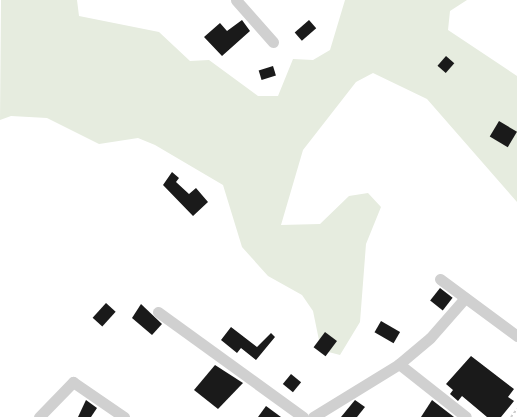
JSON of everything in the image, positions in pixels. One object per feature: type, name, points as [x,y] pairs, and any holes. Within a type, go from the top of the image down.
[{"type":"street","points":[[236,0],[273,42]]},
{"type":"street","points":[[440,279],[517,336]]},
{"type":"street","points":[[313,417],[399,364],[430,338],[465,298]]},
{"type":"street","points":[[158,312],[303,417]]},
{"type":"street","points":[[399,364],[466,417]]},
{"type":"street","points":[[39,417],[73,382],[124,417]]},
{"type":"path","points":[[511,417],[517,409]]},
{"type":"shaded area","points":[[1,0],[77,0],[79,16],[159,32],[190,61],[209,60],[258,96],[278,96],[293,59],[313,60],[330,50],[345,0],[467,0],[450,11],[448,30],[517,76],[517,202],[427,99],[373,73],[356,82],[303,150],[281,225],[320,224],[349,196],[368,193],[381,207],[366,244],[360,322],[340,355],[321,350],[313,311],[302,295],[268,276],[242,247],[223,185],[155,145],[138,138],[99,144],[47,118],[11,116],[0,120]]},
{"type":"building","points":[[242,20],[250,31],[222,56],[204,37],[220,23],[227,31]]},
{"type":"building","points":[[309,20],[316,28],[302,41],[295,32]]},
{"type":"building","points":[[446,56],[454,63],[446,73],[437,66]]},
{"type":"building","points":[[273,66],[276,76],[262,80],[259,70]]},
{"type":"building","points":[[499,121],[517,132],[508,147],[490,136]]},
{"type":"building","points":[[172,172],[179,178],[176,182],[189,194],[196,188],[208,202],[193,216],[163,185]]},
{"type":"building","points":[[440,288],[453,298],[443,310],[430,301]]},
{"type":"building","points":[[106,303],[116,312],[102,327],[93,318]]},
{"type":"building","points":[[141,304],[162,324],[152,335],[132,318]]},
{"type":"building","points":[[381,321],[400,332],[394,343],[374,332]]},
{"type":"building","points":[[231,327],[257,347],[271,333],[275,337],[256,360],[241,348],[237,353],[221,340]]},
{"type":"building","points":[[325,332],[337,341],[326,356],[314,347]]},
{"type":"building","points":[[471,356],[514,389],[508,397],[514,401],[501,417],[487,417],[462,396],[458,401],[450,394],[453,390],[446,384]]},
{"type":"building","points":[[215,365],[243,383],[218,409],[194,390]]},
{"type":"building","points":[[291,374],[301,382],[293,392],[283,384]]},
{"type":"building","points":[[86,400],[97,408],[91,417],[78,417]]},
{"type":"building","points":[[355,400],[365,407],[357,417],[341,417]]},
{"type":"building","points":[[432,400],[454,417],[421,417]]},
{"type":"building","points":[[266,406],[281,417],[258,417]]}]
